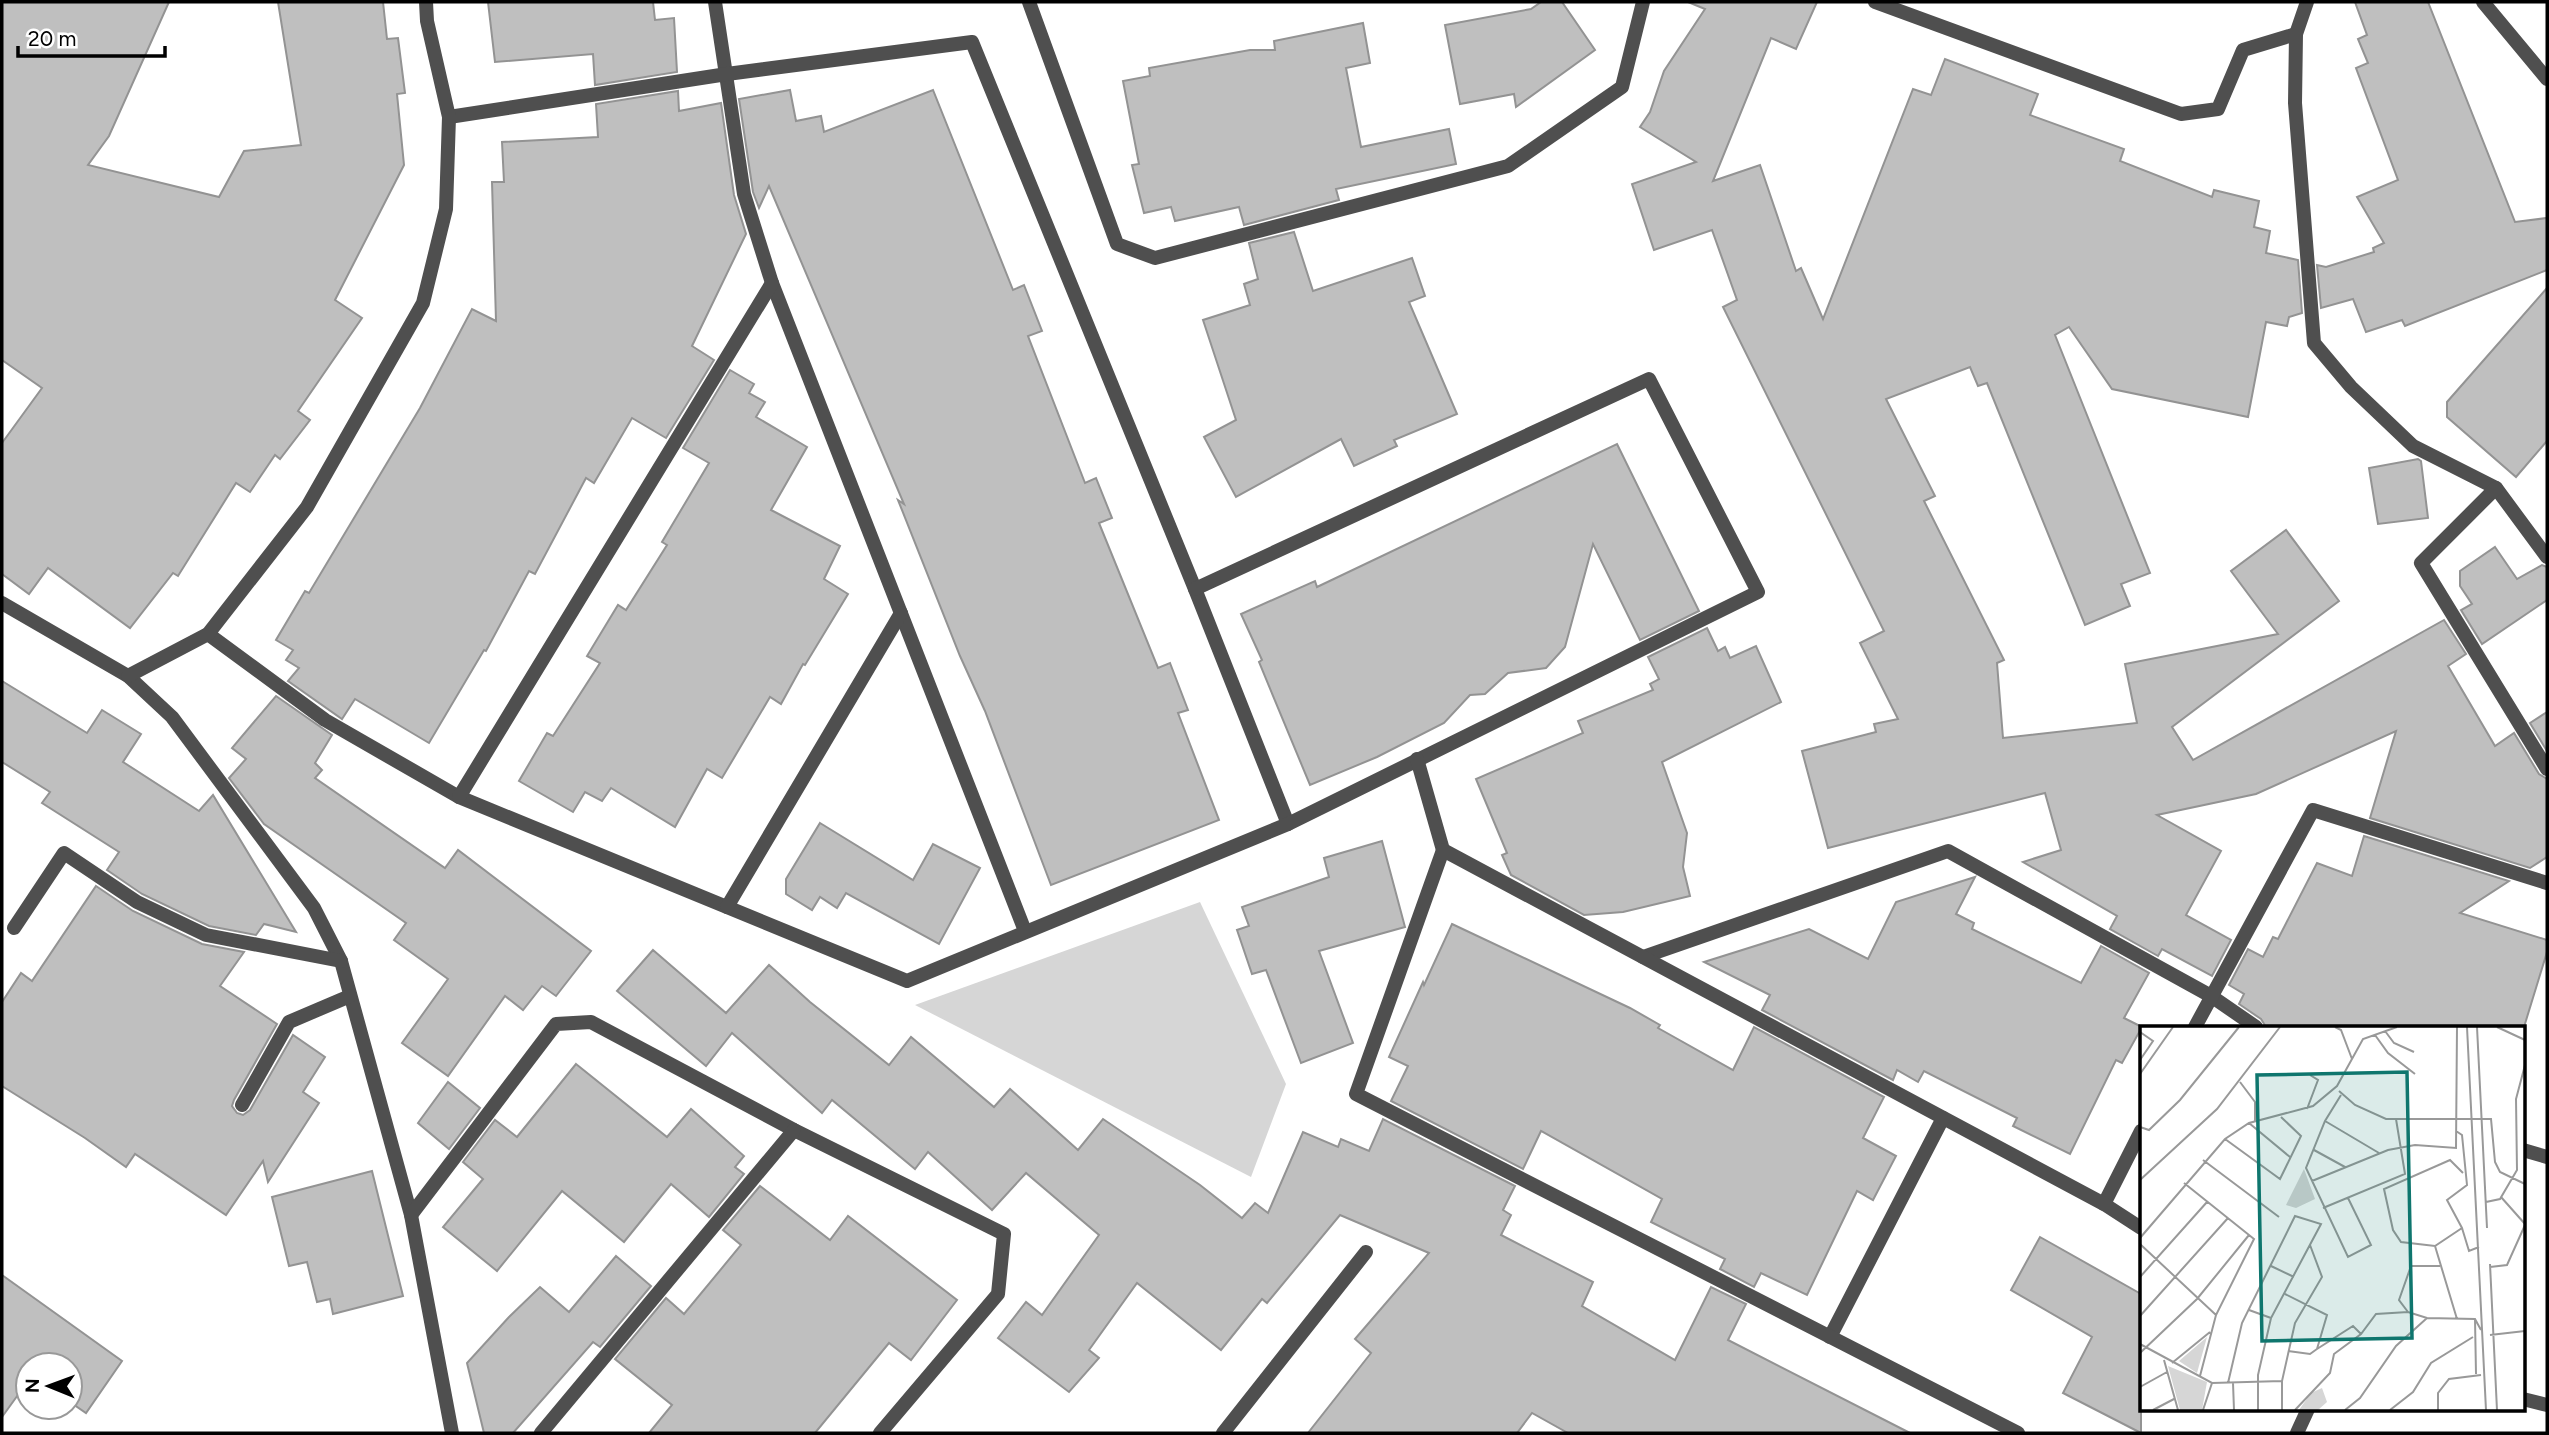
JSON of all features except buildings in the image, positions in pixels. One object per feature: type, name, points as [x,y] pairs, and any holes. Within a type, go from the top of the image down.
[{"type":"street","points":[[128,676],[208,634],[307,507],[423,303],[446,209],[449,117],[427,21],[426,2]]},
{"type":"street","points":[[715,2],[744,194],[772,284],[1025,931]]},
{"type":"street","points":[[1029,2],[1117,244],[1155,258],[1508,166],[1622,87],[1643,2]]},
{"type":"street","points":[[1875,2],[2180,114],[2218,109],[2243,50],[2296,34]]},
{"type":"street","points":[[2307,2],[2296,34],[2295,103],[2314,342],[2351,387],[2413,446],[2496,488],[2547,557]]},
{"type":"street","points":[[2483,2],[2547,79]]},
{"type":"street","points":[[449,117],[726,74],[972,42],[1288,824]]},
{"type":"street","points":[[459,797],[772,284]]},
{"type":"street","points":[[208,634],[325,720],[459,797],[907,981],[1288,824],[1758,592],[1649,379],[1195,589]]},
{"type":"street","points":[[2496,488],[2421,563],[2547,769]]},
{"type":"street","points":[[2,603],[128,676],[172,717],[314,908],[341,961],[411,1214],[452,1433]]},
{"type":"street","points":[[727,907],[901,613]]},
{"type":"street","points":[[1417,759],[1443,850],[1356,1094],[2018,1433]]},
{"type":"street","points":[[2196,1026],[2313,810],[2547,883]]},
{"type":"street","points":[[1443,850],[2104,1204],[2140,1227]]},
{"type":"street","points":[[1643,957],[1948,851],[2211,996],[2255,1026]]},
{"type":"street","points":[[14,928],[64,852],[137,902],[206,935],[341,961]]},
{"type":"street","points":[[242,1105],[289,1023],[350,996]]},
{"type":"street","points":[[411,1214],[556,1024],[591,1022],[794,1130],[1004,1234],[998,1294],[880,1433]]},
{"type":"street","points":[[1830,1337],[1943,1118]]},
{"type":"street","points":[[541,1433],[794,1130]]},
{"type":"street","points":[[2104,1204],[2140,1133]]},
{"type":"street","points":[[2524,1150],[2547,1157]]},
{"type":"street","points":[[1223,1433],[1366,1252]]},
{"type":"street","points":[[2524,1399],[2547,1405]]},
{"type":"street","points":[[2297,1433],[2308,1410]]},
{"type":"shaded area","points":[[1200,902],[1286,1084],[1251,1177],[915,1005]]}]
